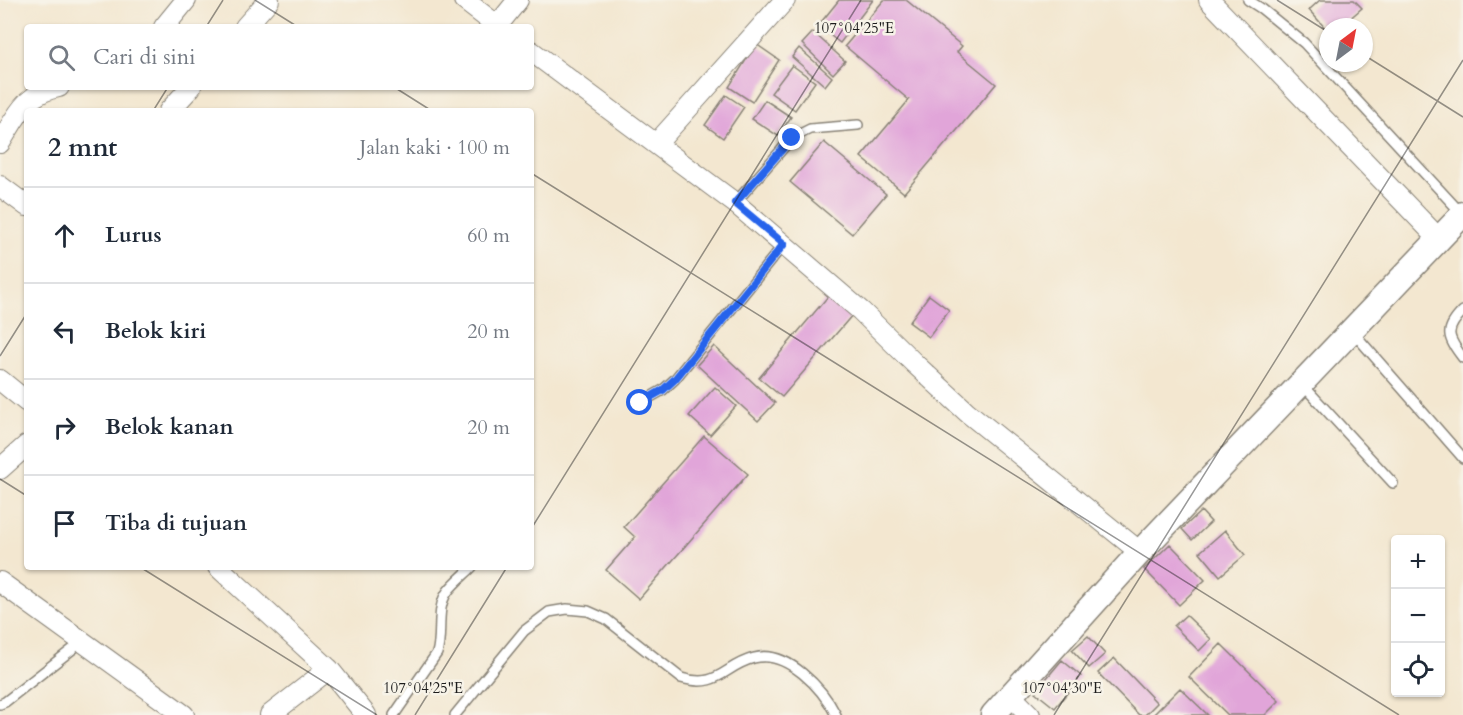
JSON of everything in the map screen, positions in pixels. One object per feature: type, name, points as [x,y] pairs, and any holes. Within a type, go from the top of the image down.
[{"type":"street","points":[[166,24],[186,0]]},
{"type":"street","points":[[248,24],[269,0]]},
{"type":"street","points":[[464,0],[495,24]]},
{"type":"street","points":[[500,24],[518,0]]},
{"type":"street","points":[[657,143],[785,0]]},
{"type":"street","points":[[1209,0],[1439,239]]},
{"type":"street","points":[[534,53],[735,203],[861,311],[967,412],[1140,552]]},
{"type":"street","points":[[0,143],[25,103],[44,90]]},
{"type":"street","points":[[172,108],[188,90]]},
{"type":"street","points":[[0,186],[24,204]]},
{"type":"street","points":[[993,715],[1140,552],[1463,215]]},
{"type":"street","points":[[0,380],[24,400]]},
{"type":"street","points":[[0,469],[24,448]]},
{"type":"street","points":[[221,570],[329,669],[366,715]]},
{"type":"street","points":[[0,582],[184,715]]},
{"type":"street","points":[[270,715],[329,669]]},
{"type":"street","points":[[1010,695],[1030,715]]},
{"type":"lane","points":[[1248,0],[1304,43],[1463,215]]},
{"type":"lane","points":[[735,203],[792,138],[810,129],[858,125]]},
{"type":"lane","points":[[640,403],[663,390],[675,379],[784,244]]},
{"type":"lane","points":[[1463,311],[1452,322],[1449,332],[1452,344],[1463,358]]},
{"type":"lane","points":[[1352,331],[1463,458]]},
{"type":"lane","points":[[1302,384],[1393,483]]},
{"type":"lane","points":[[394,715],[437,653],[441,607],[447,592],[469,570]]},
{"type":"lane","points":[[455,715],[524,631],[549,612],[567,609],[588,611],[606,619],[681,678],[696,682],[711,680],[755,657],[774,658],[794,666],[809,678],[832,706],[836,715]]},
{"type":"lane","points":[[0,704],[36,680],[82,641]]},
{"type":"building","points":[[839,0],[873,0],[840,43],[818,26]]},
{"type":"building","points":[[884,0],[906,0],[962,46],[957,52],[996,84],[904,193],[861,157],[909,100],[845,46]]},
{"type":"building","points":[[1320,0],[1354,0],[1362,8],[1350,18],[1319,18],[1319,21],[1309,10]]},
{"type":"building","points":[[813,32],[845,61],[833,74],[802,44]]},
{"type":"building","points":[[756,44],[779,60],[752,102],[729,87]]},
{"type":"building","points":[[799,48],[832,77],[825,86],[792,57]]},
{"type":"building","points":[[792,65],[815,82],[795,110],[771,93]]},
{"type":"building","points":[[726,95],[744,107],[723,138],[705,125]]},
{"type":"building","points":[[765,100],[791,117],[778,136],[752,119]]},
{"type":"building","points":[[824,142],[886,194],[852,234],[790,182]]},
{"type":"building","points":[[830,294],[853,314],[782,397],[759,378]]},
{"type":"building","points":[[929,295],[949,310],[929,337],[909,322]]},
{"type":"building","points":[[714,346],[775,403],[758,421],[697,365]]},
{"type":"building","points":[[715,387],[736,406],[710,435],[689,416]]},
{"type":"building","points":[[704,436],[748,474],[639,599],[606,570],[635,537],[624,527]]},
{"type":"building","points":[[1201,511],[1211,522],[1192,540],[1182,529]]},
{"type":"building","points":[[1225,530],[1245,555],[1220,576],[1200,552]]},
{"type":"building","points":[[1170,544],[1205,580],[1179,605],[1144,569]]},
{"type":"building","points":[[1186,615],[1211,639],[1199,651],[1174,626]]},
{"type":"building","points":[[1088,636],[1105,654],[1089,668],[1072,650]]},
{"type":"building","points":[[1221,644],[1279,701],[1265,715],[1228,715],[1189,677]]},
{"type":"building","points":[[1114,658],[1157,703],[1145,715],[1139,715],[1098,673]]},
{"type":"building","points":[[1062,660],[1081,676],[1055,708],[1035,692]]},
{"type":"building","points":[[1180,688],[1208,715],[1153,715]]},
{"type":"route","points":[[640,403],[663,390],[675,379],[784,244],[735,203],[792,138]]}]
